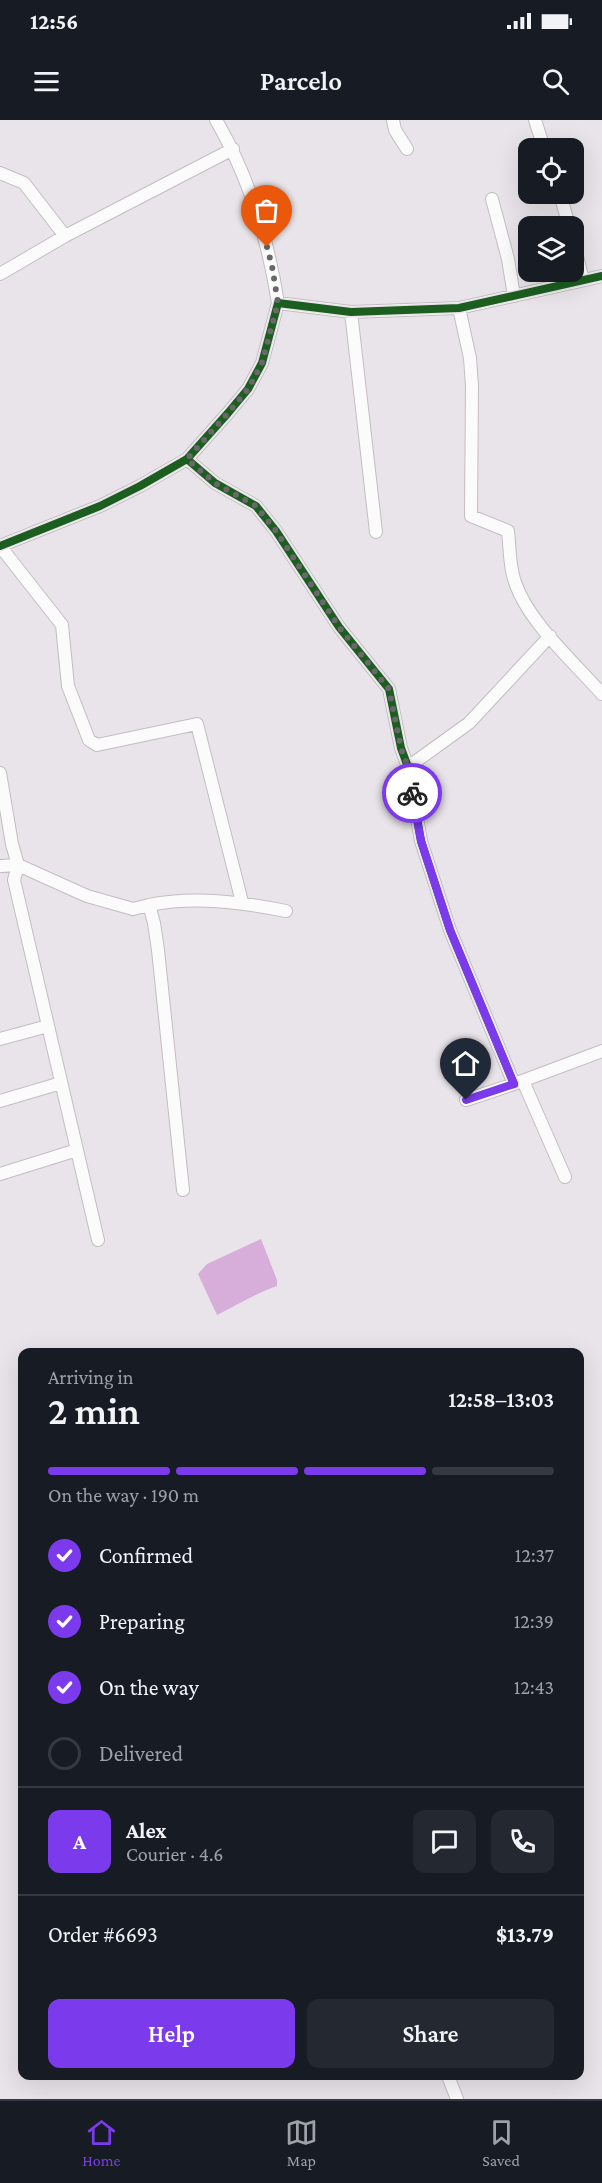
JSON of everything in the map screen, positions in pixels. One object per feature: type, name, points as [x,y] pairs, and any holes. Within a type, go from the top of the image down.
[{"type":"street","points":[[216,120],[233,149],[256,209],[272,266],[278,303],[262,363],[248,389],[187,459],[100,506],[0,546],[62,625],[68,686],[89,740],[97,745],[197,724],[242,902]]},
{"type":"street","points":[[393,120],[395,130],[407,148]]},
{"type":"street","points":[[535,120],[541,138]]},
{"type":"street","points":[[0,274],[65,236],[233,149]]},
{"type":"street","points":[[0,173],[24,183],[65,236]]},
{"type":"street","points":[[492,199],[508,259],[514,296]]},
{"type":"street","points":[[584,280],[602,276]]},
{"type":"street","points":[[278,303],[351,312],[459,308],[574,282]]},
{"type":"street","points":[[459,308],[470,358],[472,386],[471,516],[508,531],[514,582],[536,622],[602,694]]},
{"type":"street","points":[[351,312],[376,532]]},
{"type":"street","points":[[187,459],[215,483],[256,506],[276,531],[339,627],[389,689],[401,748],[408,767],[421,841],[450,930],[518,1083],[565,1177]]},
{"type":"street","points":[[408,767],[470,723],[550,636]]},
{"type":"street","points":[[0,773],[12,844],[18,865],[14,880],[98,1240]]},
{"type":"street","points":[[0,866],[18,865],[87,896],[133,909],[172,900],[242,902],[286,911]]},
{"type":"street","points":[[149,904],[155,932],[183,1190]]},
{"type":"street","points":[[0,1039],[48,1026]]},
{"type":"street","points":[[466,1100],[602,1051]]},
{"type":"street","points":[[0,1101],[61,1083]]},
{"type":"street","points":[[0,1174],[77,1150]]},
{"type":"street","points":[[450,2080],[457,2099]]},
{"type":"shaded area","points":[[261,1239],[277,1280],[277,1286],[217,1315],[198,1274],[207,1264]]},
{"type":"cycle path","points":[[0,546],[100,506],[187,459],[248,389],[262,363],[278,303],[351,312],[459,308],[602,276]]},
{"type":"cycle path","points":[[187,459],[215,483],[256,506],[276,531],[339,627],[389,689],[401,748],[408,767],[421,841],[450,930],[514,1084]]},
{"type":"way so far","points":[[267,247],[278,303],[262,363],[248,389],[187,459],[215,483],[256,506],[276,531],[339,627],[389,689],[412,793]]},
{"type":"route","points":[[412,793],[421,841],[450,930],[514,1084],[466,1100]]}]
